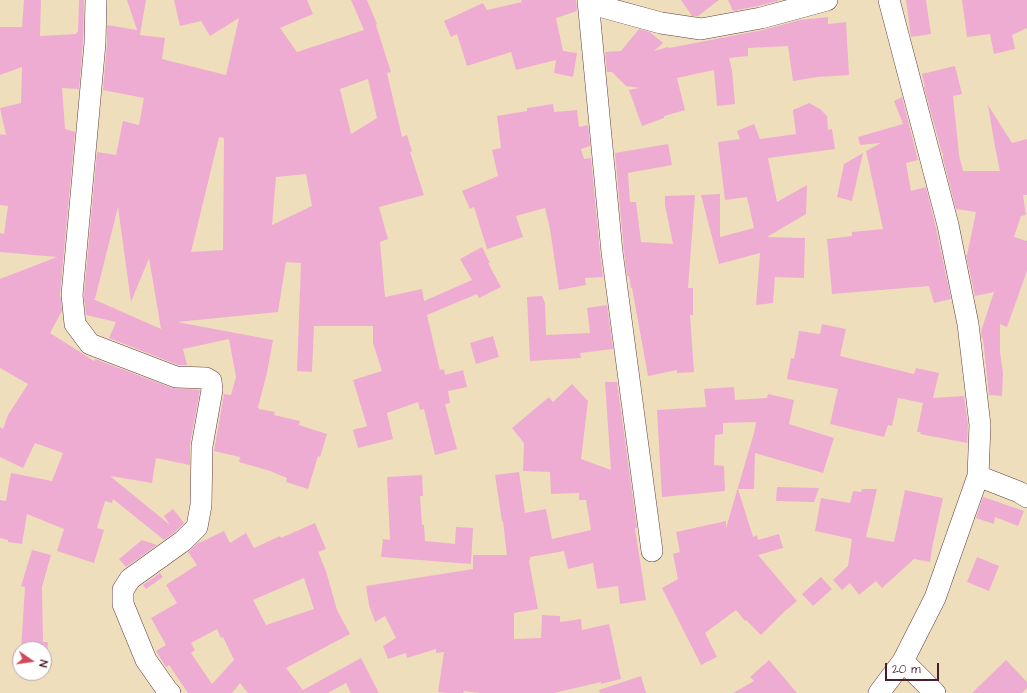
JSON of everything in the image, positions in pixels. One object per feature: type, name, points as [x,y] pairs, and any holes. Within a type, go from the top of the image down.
[{"type":"street","points":[[96,0],[95,43],[72,295],[75,324],[90,344],[176,376],[206,378],[211,382],[212,390],[202,446],[201,505],[197,527],[183,541],[130,579],[123,590],[123,604],[146,660],[170,693]]},
{"type":"street","points":[[652,551],[612,252],[588,1],[661,23],[701,29],[761,18],[827,0]]},
{"type":"street","points":[[878,693],[903,661],[935,598],[978,476],[980,425],[968,324],[948,225],[889,0]]},
{"type":"street","points":[[978,476],[1019,492],[1027,498]]},
{"type":"street","points":[[903,661],[935,693]]},
{"type":"building","points":[[24,0],[41,0],[40,36],[76,34],[78,32],[79,0],[84,0],[83,42],[79,89],[62,88],[65,129],[75,132],[60,294],[62,311],[50,333],[94,361],[95,359],[172,388],[200,390],[190,444],[190,465],[156,458],[152,483],[110,476],[170,525],[164,516],[173,509],[184,523],[164,540],[113,499],[112,503],[105,501],[97,528],[104,530],[94,563],[57,551],[64,529],[27,514],[22,544],[8,542],[8,540],[0,538],[0,500],[6,501],[11,473],[52,481],[63,453],[35,443],[23,468],[0,457],[0,427],[3,429],[8,415],[28,384],[0,368],[0,279],[57,257],[0,252],[0,233],[4,234],[8,206],[0,205],[0,134],[6,135],[0,108],[21,103],[22,67],[0,75],[0,27],[22,27]]},
{"type":"building","points":[[127,0],[146,0],[140,35],[165,38],[162,59],[226,75],[239,18],[210,36],[201,21],[180,26],[174,0],[307,0],[313,14],[280,28],[297,52],[364,30],[351,0],[367,0],[377,24],[376,25],[391,72],[387,73],[402,137],[407,135],[412,151],[410,152],[424,195],[379,207],[388,239],[380,242],[385,297],[422,289],[424,301],[472,280],[460,259],[482,247],[490,263],[488,263],[501,287],[479,298],[477,294],[427,315],[440,370],[444,369],[445,375],[463,370],[467,387],[448,391],[450,403],[445,404],[457,449],[435,455],[424,409],[420,410],[418,402],[387,413],[393,439],[358,448],[353,430],[367,426],[353,380],[382,371],[373,343],[373,326],[314,326],[312,372],[297,371],[301,263],[286,262],[278,312],[177,322],[273,340],[267,373],[258,407],[259,409],[275,412],[274,415],[300,421],[299,425],[327,434],[320,457],[318,456],[308,489],[286,482],[287,478],[270,471],[239,462],[240,457],[214,451],[224,394],[231,395],[236,377],[229,339],[183,349],[187,365],[178,365],[109,338],[116,322],[86,315],[84,295],[97,152],[116,155],[123,121],[139,125],[144,98],[103,90],[107,25],[137,30]],"holes":[[[368,79],[377,118],[351,134],[340,89]],[[219,137],[224,138],[223,250],[191,252]],[[306,174],[312,206],[272,225],[276,177]],[[118,207],[131,302],[149,258],[161,329],[93,299],[95,299]]]},
{"type":"building","points":[[521,0],[576,0],[577,11],[556,18],[563,51],[577,53],[573,77],[554,73],[556,60],[516,70],[511,52],[467,66],[457,34],[451,37],[444,21],[483,3],[487,10],[522,2]]},
{"type":"building","points":[[681,0],[719,0],[698,16],[692,16]]},
{"type":"building","points":[[728,0],[778,0],[778,1],[733,11]]},
{"type":"building","points":[[906,0],[926,0],[931,34],[911,37]]},
{"type":"building","points":[[962,0],[1027,0],[1027,28],[1012,35],[1015,49],[994,54],[990,34],[967,37]]},
{"type":"building","points":[[828,17],[828,24],[846,22],[849,75],[818,77],[793,81],[788,46],[748,48],[748,56],[729,58],[732,70],[735,104],[717,106],[714,70],[677,78],[685,110],[664,116],[664,118],[642,126],[629,90],[639,88],[626,86],[612,72],[607,72],[605,52],[621,51],[639,29],[650,32],[663,43],[654,51],[668,47],[763,30],[800,20]]},
{"type":"building","points":[[955,66],[962,94],[953,96],[959,155],[963,171],[1000,171],[988,105],[1012,143],[1027,139],[1027,195],[1023,195],[1026,215],[1021,216],[1014,237],[1027,241],[1027,271],[1007,327],[1000,324],[1000,352],[1003,373],[1002,396],[989,395],[981,331],[994,292],[975,296],[966,255],[976,212],[956,209],[943,159],[943,153],[924,87],[922,74]]},
{"type":"building","points":[[902,97],[918,160],[906,163],[911,191],[926,187],[951,299],[934,303],[929,286],[832,294],[827,239],[852,236],[852,232],[883,229],[866,151],[881,143],[860,145],[858,137],[903,124],[894,101]]},
{"type":"building","points":[[809,103],[820,109],[827,116],[828,130],[832,129],[835,149],[768,158],[777,202],[807,185],[806,214],[767,237],[805,238],[804,278],[775,277],[773,303],[756,305],[760,253],[719,264],[701,195],[720,194],[720,237],[754,228],[747,197],[725,200],[718,142],[740,139],[737,131],[754,124],[760,139],[796,134],[793,110]]},
{"type":"building","points":[[553,104],[554,112],[577,110],[579,127],[588,125],[590,146],[581,149],[584,159],[591,158],[603,277],[585,278],[586,285],[559,290],[550,229],[545,208],[516,216],[523,237],[487,249],[474,207],[470,209],[462,191],[498,176],[492,150],[501,148],[497,116],[527,111],[527,108]]},
{"type":"building","points":[[668,144],[672,165],[628,173],[630,202],[636,202],[641,242],[673,244],[665,205],[665,196],[695,195],[688,288],[693,288],[693,315],[690,315],[694,372],[677,373],[677,370],[648,376],[632,288],[629,276],[627,276],[615,153]]},
{"type":"building","points":[[863,153],[852,201],[837,197],[844,164]]},
{"type":"building","points":[[542,296],[545,303],[546,335],[590,333],[587,308],[607,305],[613,349],[580,353],[581,358],[530,361],[527,297]]},
{"type":"building","points":[[822,324],[846,329],[840,356],[914,374],[916,368],[939,373],[933,398],[964,396],[968,425],[967,443],[920,434],[921,432],[917,432],[923,403],[898,398],[892,426],[888,425],[884,437],[830,424],[838,389],[787,379],[791,358],[794,359],[799,331],[820,334]]},
{"type":"building","points":[[493,336],[499,357],[476,364],[470,343]]},
{"type":"building","points":[[605,382],[617,382],[637,528],[635,528],[646,600],[620,604],[618,586],[597,589],[593,563],[568,569],[564,551],[530,557],[529,561],[538,609],[514,613],[514,639],[541,638],[542,615],[560,616],[560,622],[581,619],[582,630],[609,624],[621,679],[554,693],[481,693],[464,691],[463,693],[438,692],[444,652],[436,653],[436,649],[407,658],[406,653],[388,659],[383,646],[396,638],[385,616],[375,622],[369,605],[366,586],[473,569],[473,555],[507,555],[495,475],[519,472],[525,513],[546,509],[552,539],[591,530],[586,500],[579,500],[579,493],[551,494],[550,472],[523,471],[524,443],[512,428],[549,397],[553,402],[572,384],[588,401],[581,459],[611,470]]},
{"type":"building","points":[[734,387],[735,400],[767,398],[768,394],[794,400],[789,424],[834,438],[823,473],[755,453],[754,489],[738,489],[753,537],[757,535],[758,540],[779,534],[783,548],[758,555],[797,601],[761,635],[746,620],[745,621],[736,610],[705,633],[717,657],[701,665],[662,588],[678,579],[673,554],[680,552],[676,532],[726,521],[726,528],[756,422],[723,423],[723,434],[715,435],[714,465],[724,466],[725,491],[662,497],[657,410],[706,407],[704,389]]},
{"type":"building","points":[[422,475],[423,496],[420,496],[422,525],[424,525],[425,541],[455,544],[456,527],[473,528],[471,564],[381,557],[383,539],[390,540],[387,477]]},
{"type":"building","points":[[777,487],[819,488],[814,502],[776,501]]},
{"type":"building","points":[[862,489],[877,489],[866,537],[894,542],[905,490],[943,498],[930,562],[914,559],[882,588],[876,581],[859,595],[850,583],[842,590],[833,580],[848,566],[852,539],[815,531],[821,498],[850,503],[853,491],[861,492]]},
{"type":"building","points":[[983,497],[1024,511],[1018,526],[995,517],[994,524],[976,518]]},
{"type":"building","points":[[315,523],[326,549],[318,552],[326,571],[337,610],[350,634],[286,668],[303,690],[361,658],[379,693],[351,693],[346,683],[328,693],[248,693],[240,683],[232,693],[188,693],[169,665],[166,667],[156,651],[166,645],[151,618],[177,603],[166,585],[197,565],[188,552],[199,542],[224,531],[230,543],[246,533],[254,548],[280,536],[281,538]],"holes":[[[304,578],[314,609],[266,625],[253,600]],[[217,629],[221,638],[223,637],[234,660],[212,684],[191,653],[195,650],[191,643]]]},
{"type":"building","points":[[142,540],[157,545],[126,567],[119,559]]},
{"type":"building","points":[[32,550],[51,555],[42,587],[43,641],[22,641],[25,587],[21,586]]},
{"type":"building","points":[[977,557],[999,566],[989,591],[967,582]]},
{"type":"building","points":[[160,573],[163,577],[146,589],[143,585]]},
{"type":"building","points":[[821,577],[832,589],[813,606],[802,594]]},
{"type":"building","points":[[769,660],[797,693],[733,693],[754,681],[750,677]]},
{"type":"building","points":[[1006,660],[1027,682],[1027,688],[1022,693],[972,693]]},
{"type":"building","points":[[641,676],[646,693],[600,693],[599,690]]}]
